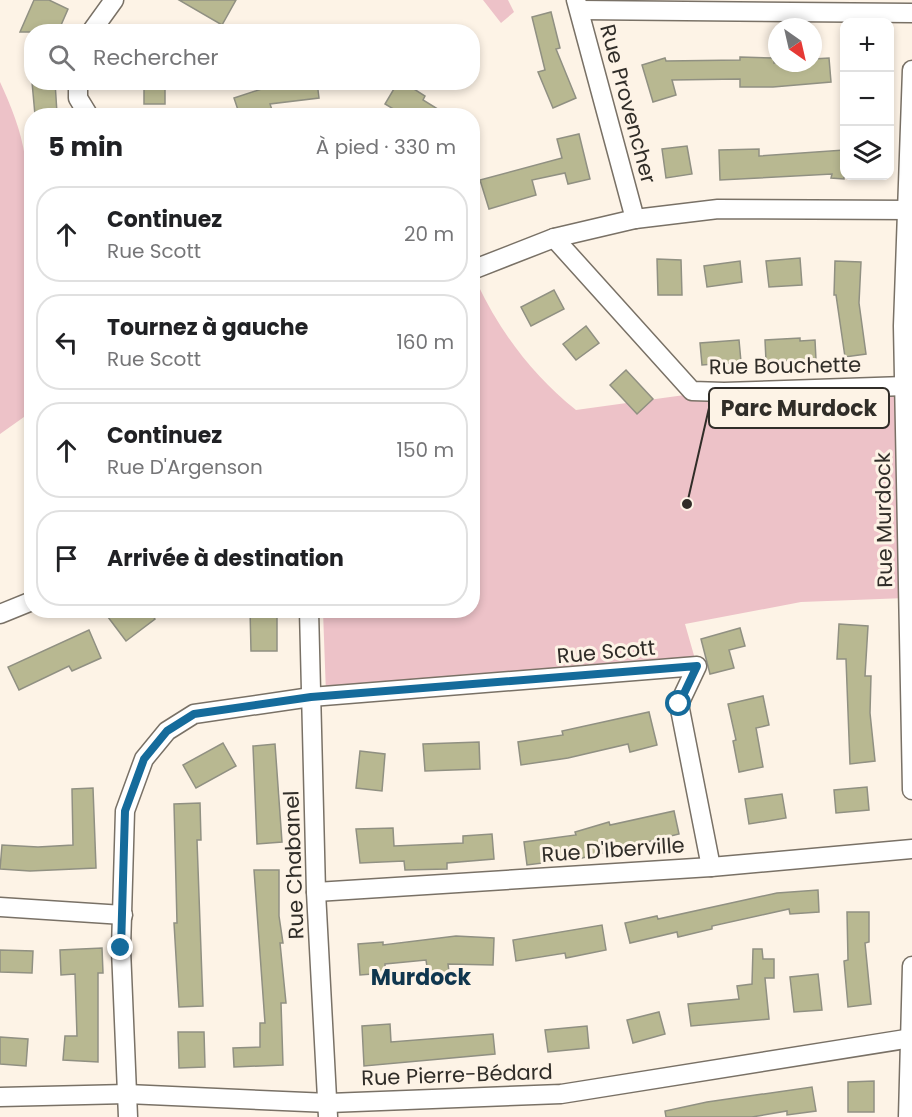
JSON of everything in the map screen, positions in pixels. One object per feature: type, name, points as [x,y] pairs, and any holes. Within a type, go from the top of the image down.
[{"type":"street","points":[[97,24],[114,0]]},
{"type":"street","points":[[578,5],[912,13]]},
{"type":"street","name":"Rue Provencher","points":[[578,5],[635,219]]},
{"type":"street","name":"Rue Murdock","points":[[912,70],[909,210],[903,326],[912,790]]},
{"type":"street","points":[[78,90],[78,98],[84,108]]},
{"type":"street","points":[[480,267],[554,238],[635,219],[718,209],[909,210]]},
{"type":"street","name":"Rue Bouchette","points":[[554,238],[692,391],[905,386]]},
{"type":"street","points":[[0,614],[24,605]]},
{"type":"street","name":"Rue Chabanel","points":[[309,618],[316,892],[328,1110]]},
{"type":"street","name":"Rue Scott","points":[[311,697],[697,666],[679,704],[711,867]]},
{"type":"street","points":[[128,1117],[121,948],[125,811],[144,759],[167,731],[194,714],[311,697]]},
{"type":"street","name":"Rue D'Iberville","points":[[316,892],[711,867],[912,849]]},
{"type":"street","points":[[0,907],[123,915]]},
{"type":"street","points":[[908,1117],[912,1038],[912,966]]},
{"type":"street","name":"Rue Pierre-Bédard","points":[[0,1097],[127,1094],[328,1110],[561,1094],[912,1038]]},
{"type":"shaded area","points":[[483,0],[508,0],[514,12],[501,23]]},
{"type":"shaded area","points":[[0,82],[12,109],[24,153],[24,417],[0,434]]},
{"type":"shaded area","points":[[480,289],[496,319],[519,352],[546,383],[576,410],[728,389],[897,385],[906,598],[801,602],[685,624],[697,666],[326,694],[323,618],[480,618]]},
{"type":"building","points":[[34,0],[49,0],[68,9],[61,24],[24,24],[24,32],[20,32]]},
{"type":"building","points":[[179,0],[236,0],[223,24]]},
{"type":"building","points":[[551,12],[560,48],[556,49],[576,98],[553,108],[538,72],[545,70],[532,17]]},
{"type":"building","points":[[740,57],[768,58],[768,72],[822,72],[822,58],[829,58],[831,82],[773,87],[740,87],[740,79],[672,80],[676,95],[653,102],[642,65],[665,58],[666,61],[740,60]]},
{"type":"building","points":[[33,90],[56,90],[57,108],[34,108]]},
{"type":"building","points":[[144,90],[165,90],[165,104],[144,104]]},
{"type":"building","points":[[258,90],[318,90],[319,98],[270,104],[271,108],[237,108],[234,98]]},
{"type":"building","points":[[393,90],[416,90],[425,96],[423,100],[436,108],[392,108],[385,104]]},
{"type":"building","points":[[579,134],[590,179],[568,184],[565,173],[532,180],[536,195],[489,209],[480,180],[562,158],[557,139]]},
{"type":"building","points":[[687,146],[692,174],[666,178],[662,149]]},
{"type":"building","points":[[759,149],[759,156],[840,150],[840,179],[831,178],[832,174],[720,180],[719,150]]},
{"type":"building","points":[[800,258],[802,285],[769,287],[766,261]]},
{"type":"building","points":[[657,259],[681,260],[682,295],[658,295]]},
{"type":"building","points":[[740,261],[742,282],[707,287],[704,266]]},
{"type":"building","points":[[835,261],[861,262],[859,303],[866,354],[845,357],[836,295],[834,295]]},
{"type":"building","points":[[554,290],[564,309],[531,326],[521,307]]},
{"type":"building","points":[[586,326],[599,343],[576,360],[563,344]]},
{"type":"building","points":[[800,338],[800,341],[815,340],[816,360],[766,361],[765,340]]},
{"type":"building","points":[[739,340],[741,362],[702,365],[700,343]]},
{"type":"building","points":[[626,370],[653,399],[637,414],[610,385]]},
{"type":"building","points":[[109,618],[154,618],[155,619],[126,641]]},
{"type":"building","points":[[250,618],[277,618],[277,651],[251,651]]},
{"type":"building","points":[[839,624],[868,626],[865,676],[871,676],[870,713],[875,761],[850,764],[846,659],[837,659]]},
{"type":"building","points":[[740,628],[745,646],[729,650],[734,668],[710,674],[701,639]]},
{"type":"building","points":[[89,630],[101,658],[72,671],[69,666],[19,690],[8,667]]},
{"type":"building","points":[[763,696],[769,725],[756,728],[763,767],[739,772],[733,741],[736,740],[728,704]]},
{"type":"building","points":[[649,712],[657,745],[630,752],[628,744],[568,758],[521,765],[518,742],[563,735],[562,731]]},
{"type":"building","points":[[479,742],[480,769],[425,771],[423,744]]},
{"type":"building","points":[[223,743],[236,766],[196,788],[183,765]]},
{"type":"building","points":[[275,744],[282,842],[257,844],[253,746]]},
{"type":"building","points":[[360,751],[385,754],[382,791],[356,788]]},
{"type":"building","points":[[867,787],[869,810],[836,813],[834,790]]},
{"type":"building","points":[[93,788],[96,868],[30,871],[0,869],[2,845],[38,847],[73,845],[72,789]]},
{"type":"building","points":[[782,794],[786,818],[749,824],[745,799]]},
{"type":"building","points":[[200,803],[201,840],[197,840],[203,1006],[179,1007],[174,923],[177,923],[174,804]]},
{"type":"building","points":[[674,811],[679,834],[582,858],[527,865],[524,842],[576,835],[575,832],[609,822],[610,825]]},
{"type":"building","points":[[393,828],[394,846],[463,843],[463,836],[492,834],[494,859],[447,863],[447,869],[405,870],[404,861],[360,863],[356,829]]},
{"type":"building","points":[[254,870],[279,870],[279,916],[283,943],[280,943],[286,1003],[281,1003],[283,1065],[234,1067],[233,1048],[260,1047],[260,1023],[265,1023]]},
{"type":"building","points":[[818,890],[819,912],[790,914],[789,909],[712,926],[712,929],[678,937],[677,932],[630,943],[625,923],[657,916],[658,919],[777,893]]},
{"type":"building","points":[[847,912],[869,912],[869,942],[865,943],[871,1004],[848,1007],[844,961],[848,960]]},
{"type":"building","points":[[602,925],[606,950],[566,958],[565,953],[516,961],[513,940]]},
{"type":"building","points":[[456,936],[494,938],[493,965],[448,964],[450,979],[429,981],[426,960],[385,964],[385,973],[360,975],[358,944],[383,942],[383,945]]},
{"type":"building","points":[[102,948],[103,973],[98,973],[98,1062],[63,1060],[65,1036],[77,1036],[75,974],[61,975],[60,950]]},
{"type":"building","points":[[753,949],[762,949],[763,959],[774,959],[774,978],[765,978],[769,1019],[691,1026],[688,1004],[739,999],[737,986],[752,984]]},
{"type":"building","points":[[0,950],[33,951],[32,973],[0,972]]},
{"type":"building","points":[[818,974],[822,1010],[794,1012],[790,977]]},
{"type":"building","points":[[659,1012],[665,1034],[633,1043],[627,1020]]},
{"type":"building","points":[[390,1024],[391,1042],[493,1034],[495,1054],[364,1066],[362,1026]]},
{"type":"building","points":[[587,1026],[589,1048],[548,1052],[545,1030]]},
{"type":"building","points":[[178,1032],[204,1032],[205,1067],[179,1068]]},
{"type":"building","points":[[0,1037],[28,1039],[26,1066],[0,1064]]},
{"type":"building","points":[[874,1081],[874,1112],[848,1112],[848,1082]]},
{"type":"building","points":[[812,1087],[816,1111],[787,1115],[787,1111],[752,1117],[666,1117],[665,1111],[707,1102]]},
{"type":"place","name":"Parc Murdock","points":[[687,504]]},
{"type":"district","name":"Murdock","points":[[421,977]]},
{"type":"route","points":[[121,948],[125,811],[144,759],[167,731],[194,714],[311,697],[697,666],[679,704]]}]
